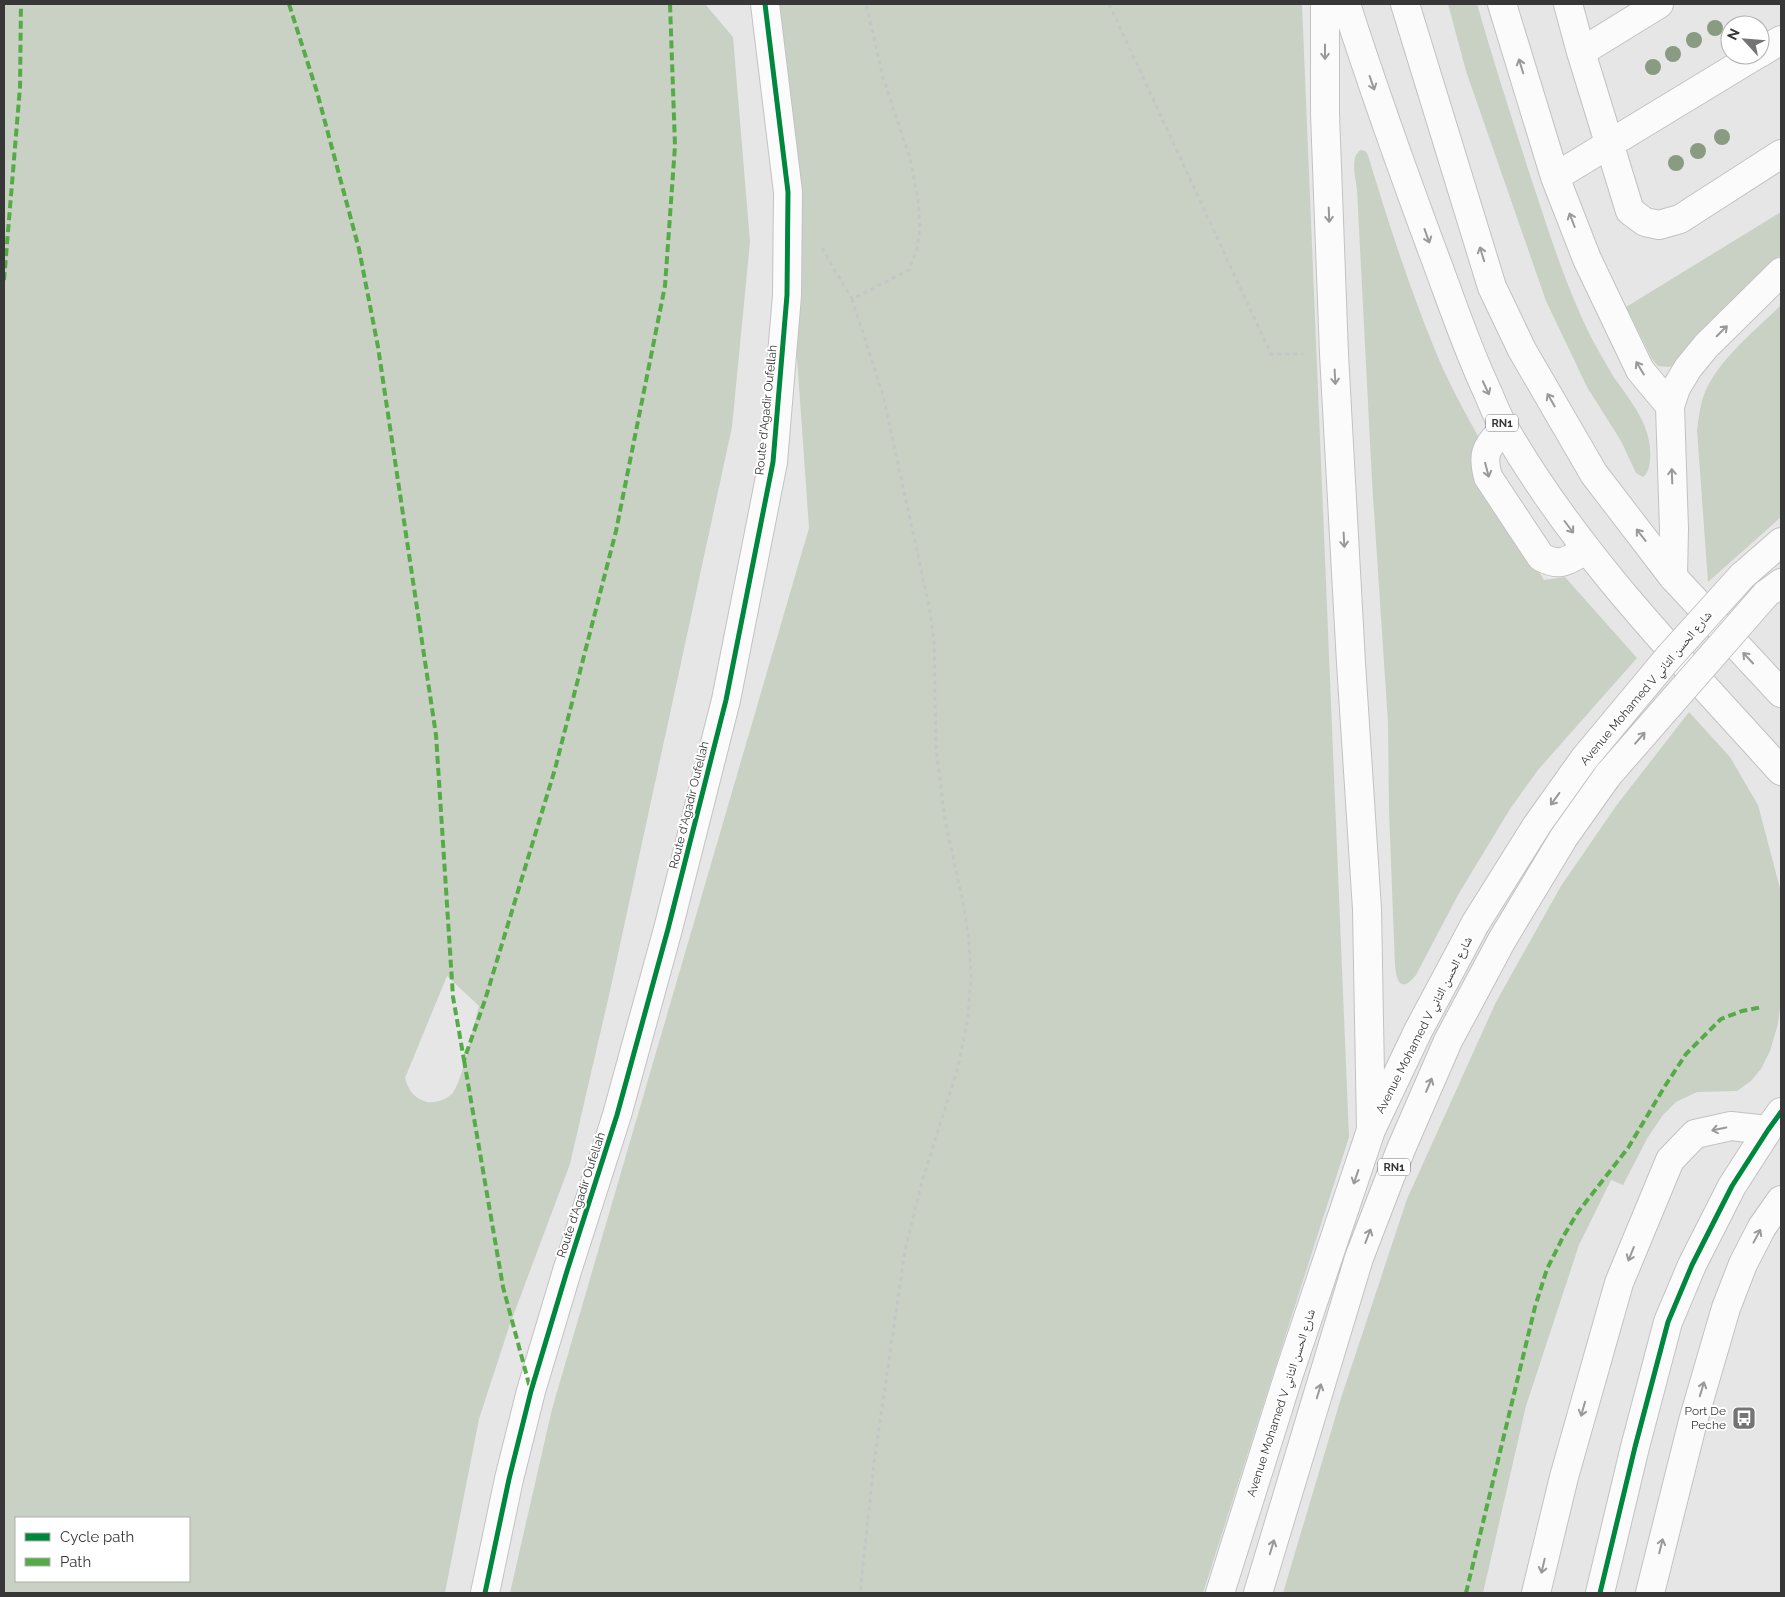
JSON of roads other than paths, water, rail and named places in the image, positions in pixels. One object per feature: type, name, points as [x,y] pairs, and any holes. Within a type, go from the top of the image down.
[{"type":"main road","name":"Route d'Agadir Oufellah","points":[[486,1593],[509,1479],[531,1391],[564,1280],[617,1115],[726,700],[773,462],[788,295],[788,192],[765,4]]},
{"type":"main road","points":[[1325,4],[1325,114],[1334,354],[1350,663],[1367,909],[1371,1130]]},
{"type":"main road","name":"RN1","points":[[1346,4],[1419,217],[1468,347],[1504,427],[1551,503],[1586,550],[1646,622],[1781,772]]},
{"type":"main road","points":[[1405,4],[1492,287],[1522,350],[1594,474],[1673,577],[1781,693]]},
{"type":"main road","points":[[1502,4],[1556,177],[1587,258],[1640,370],[1670,406]]},
{"type":"main road","points":[[1568,4],[1630,211],[1645,222],[1659,225],[1680,219],[1781,154]]},
{"type":"main road","points":[[1581,52],[1659,4]]},
{"type":"main road","points":[[1770,46],[1781,40]]},
{"type":"main road","points":[[1556,177],[1740,65]]},
{"type":"main road","points":[[1673,577],[1674,528],[1670,406],[1676,388],[1688,368],[1706,346],[1781,272]]},
{"type":"main road","points":[[1504,427],[1487,450],[1484,462],[1486,470],[1488,477],[1541,557],[1553,563],[1564,562],[1586,550]]},
{"type":"main road","name":"Avenue Mohamed V شارع الحسن الثاني","points":[[1220,1593],[1289,1374],[1371,1130],[1418,1031],[1475,924],[1537,824],[1584,760],[1668,658],[1742,576],[1781,542]]},
{"type":"main road","name":"RN1","points":[[1258,1593],[1359,1258],[1401,1150],[1448,1041],[1502,940],[1564,837],[1608,775],[1774,588]]},
{"type":"main road","points":[[1536,1593],[1564,1477],[1619,1283],[1670,1160],[1695,1134],[1731,1126],[1774,1121]]},
{"type":"main road","points":[[1600,1593],[1634,1447],[1668,1322],[1692,1265],[1732,1186],[1774,1121]]},
{"type":"main road","points":[[1650,1593],[1693,1421],[1726,1308],[1743,1264],[1762,1227],[1781,1200]]},
{"type":"place","name":"Port De Peche","points":[[1744,1418]]}]
